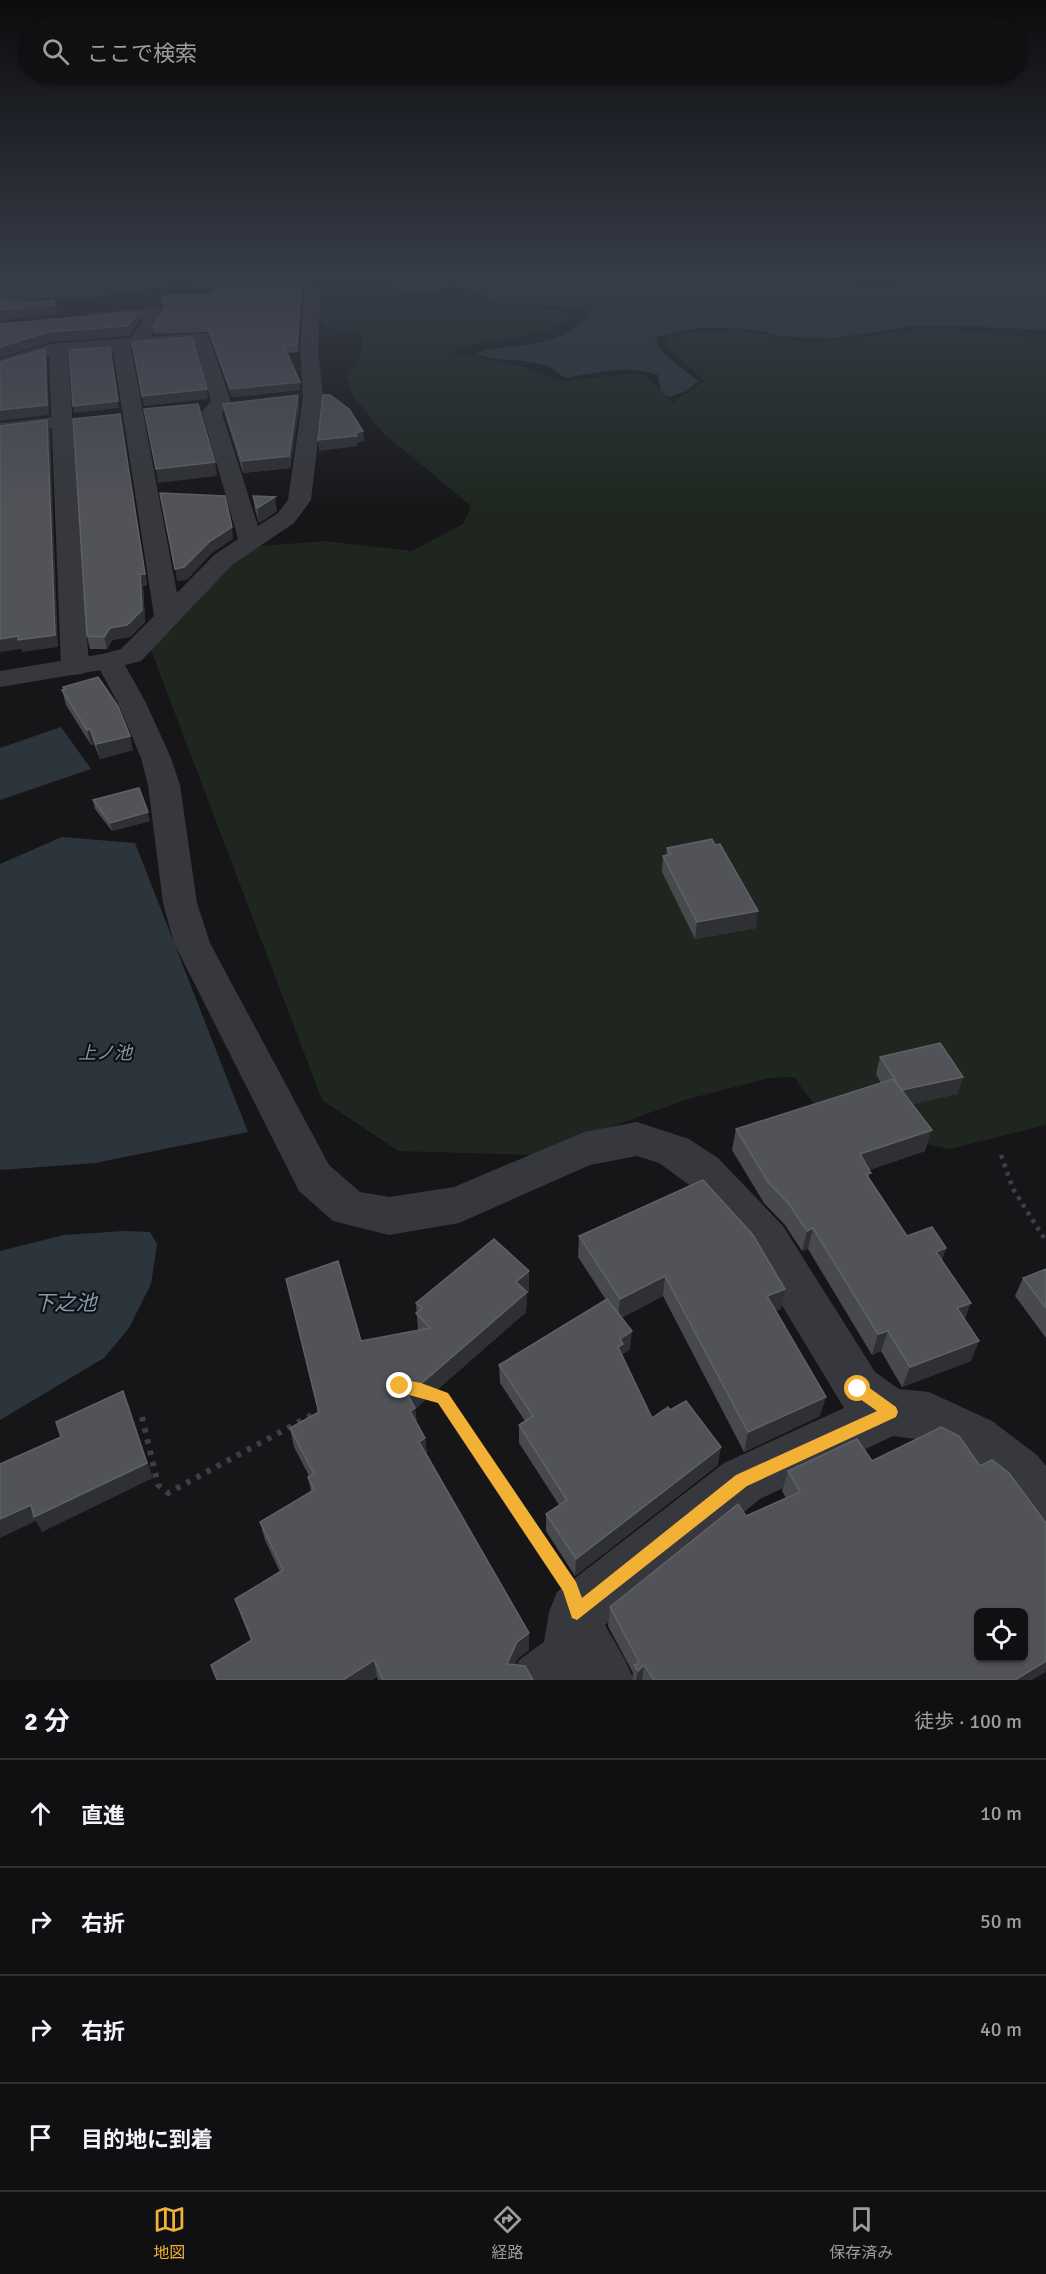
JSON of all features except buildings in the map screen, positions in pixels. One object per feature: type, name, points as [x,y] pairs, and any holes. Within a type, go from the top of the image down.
[{"type":"street","points":[[0,365],[37,355]]},
{"type":"street","points":[[59,355],[74,421],[92,664],[132,703],[156,758],[164,785],[180,903],[192,943],[314,1178],[348,1208],[389,1216],[459,1204],[584,1149],[637,1139],[674,1151],[703,1171],[767,1240],[858,1389],[891,1412],[929,1416],[974,1439],[1019,1473],[1046,1510]]},
{"type":"street","points":[[131,355],[144,414],[168,618]]},
{"type":"street","points":[[207,355],[221,402],[207,407]]},
{"type":"street","points":[[0,679],[92,664],[131,655],[223,560],[286,518],[299,500],[313,396],[310,355]]},
{"type":"street","points":[[289,399],[313,396]]},
{"type":"street","points":[[207,407],[241,404]]},
{"type":"street","points":[[207,407],[212,412],[252,541]]},
{"type":"street","points":[[109,417],[144,414]]},
{"type":"street","points":[[0,429],[74,421]]},
{"type":"street","points":[[539,1680],[569,1659],[576,1621],[742,1481],[891,1412]]},
{"type":"street","points":[[576,1621],[605,1680]]},
{"type":"path","points":[[1001,1155],[1013,1189],[1046,1241]]},
{"type":"path","points":[[421,1390],[443,1398],[570,1587],[576,1621]]},
{"type":"path","points":[[141,1417],[158,1485],[168,1493],[330,1407]]},
{"type":"shaded area","points":[[468,355],[522,366],[562,381],[639,373],[653,382],[672,403],[705,381],[676,355],[1046,355],[1046,1125],[949,1149],[827,1123],[794,1077],[770,1078],[688,1099],[533,1155],[398,1151],[322,1100],[149,645],[247,547],[325,541],[412,551],[463,524],[471,506],[383,433],[353,396],[346,374],[359,356]]},
{"type":"water","points":[[481,355],[666,355],[698,381],[687,391],[669,397],[661,392],[658,375],[646,372],[612,370],[565,378],[549,366],[526,361],[495,359]]},
{"type":"water","points":[[61,727],[91,769],[0,800],[0,748]]},
{"type":"water","name":"上ノ池","points":[[62,837],[135,843],[248,1132],[95,1163],[0,1170],[0,864]]},
{"type":"water","name":"下之池","points":[[124,1231],[150,1232],[157,1244],[151,1284],[129,1328],[104,1358],[0,1420],[0,1251],[64,1235]]},
{"type":"route","points":[[400,1386],[443,1398],[570,1587],[577,1612],[742,1481],[891,1412],[858,1389]]}]
